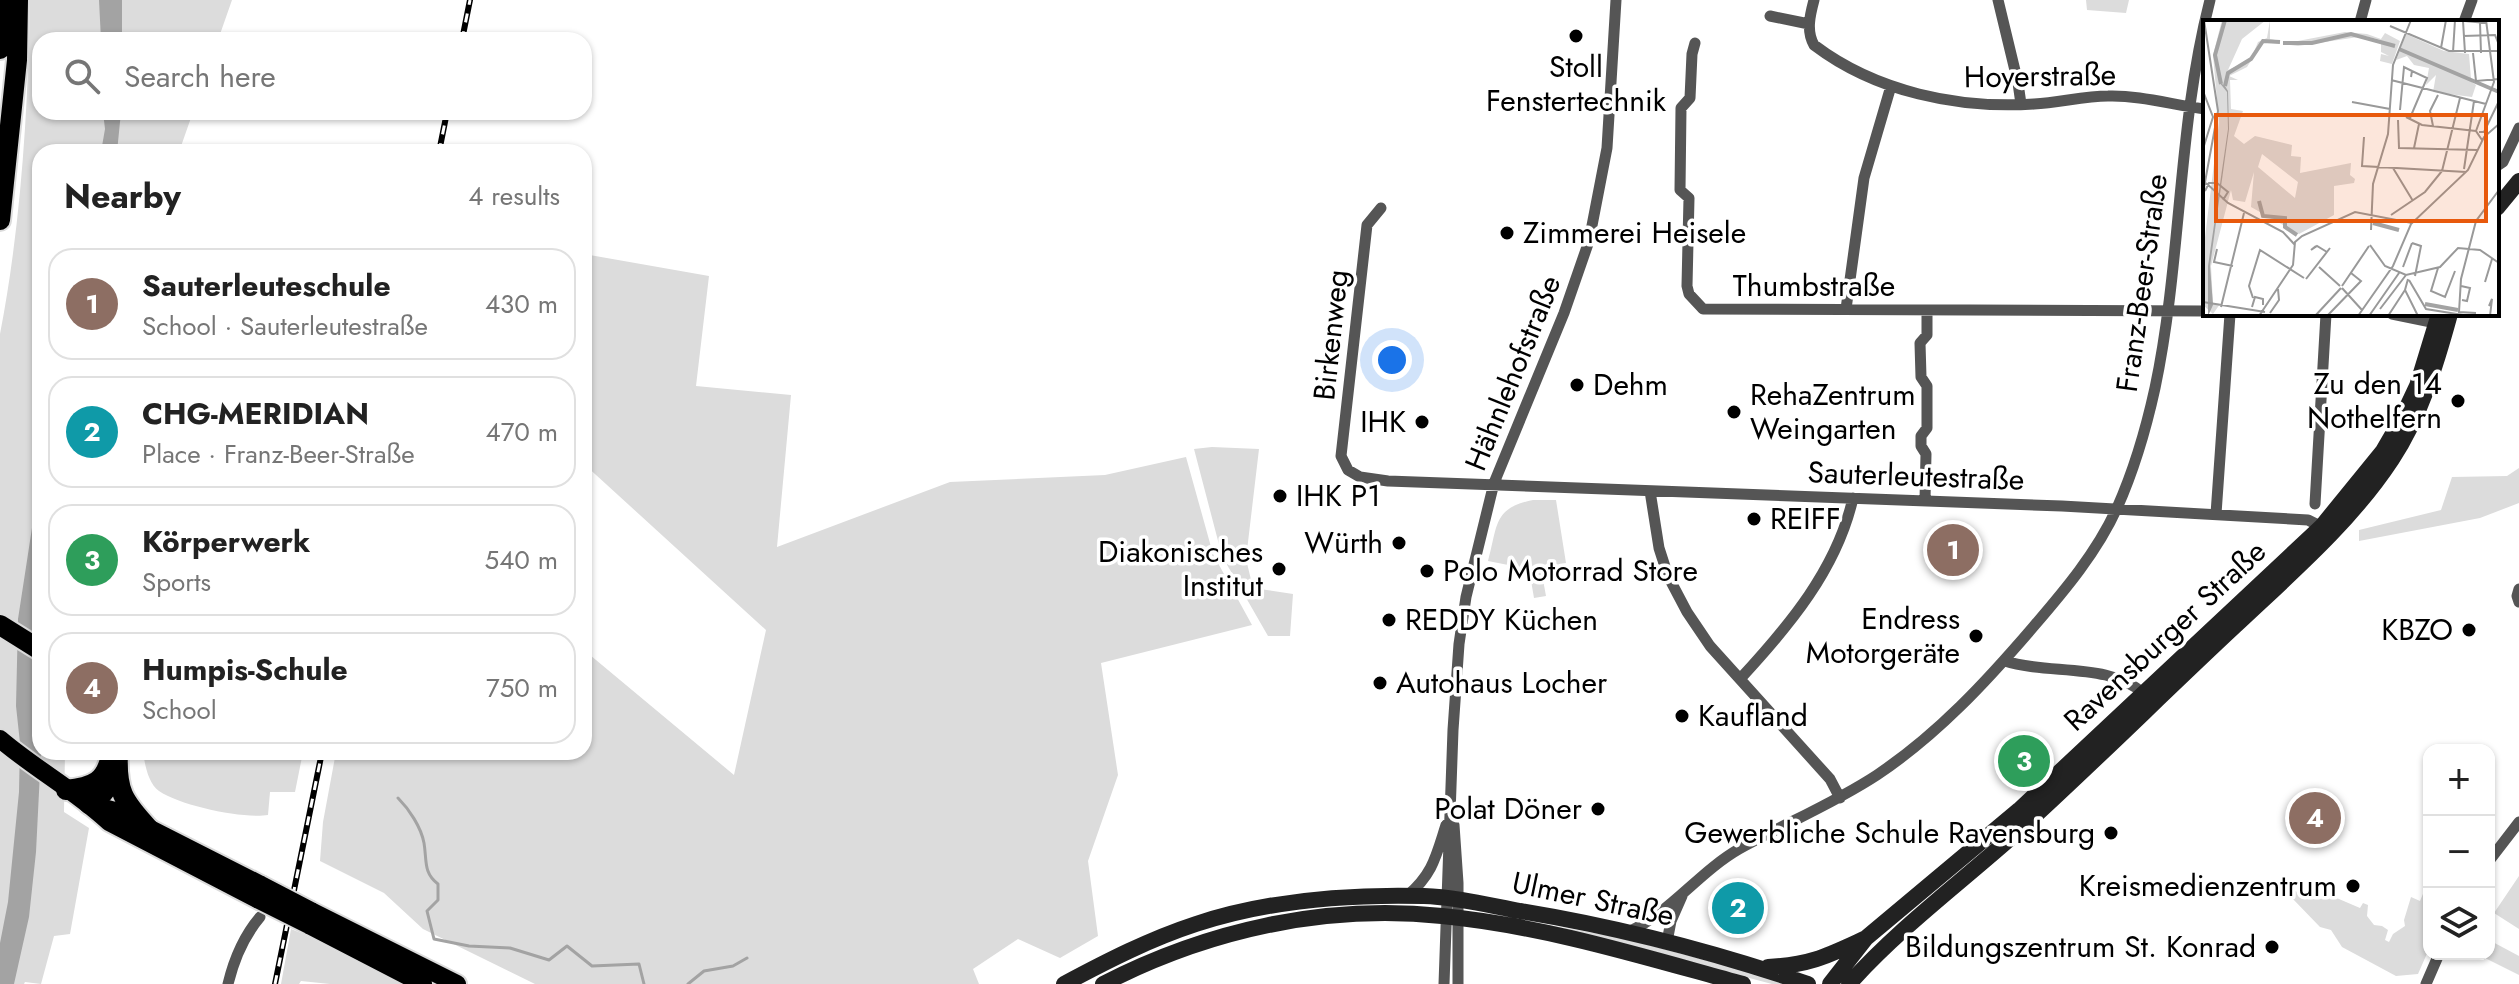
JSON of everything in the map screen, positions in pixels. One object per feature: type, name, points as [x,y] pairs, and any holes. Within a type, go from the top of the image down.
[{"type":"highway","points":[[0,49],[2,0]]},
{"type":"highway","points":[[0,220],[17,60],[18,0]]},
{"type":"highway","points":[[0,625],[32,645]]},
{"type":"highway","points":[[0,634],[32,652]]},
{"type":"highway","points":[[66,790],[97,783],[110,760]]},
{"type":"highway","points":[[118,760],[117,775],[126,805],[149,829]]},
{"type":"highway","points":[[89,804],[103,793],[117,775]]},
{"type":"main road","points":[[2499,185],[2506,164]]},
{"type":"main road","points":[[2499,206],[2519,181]]},
{"type":"main road","name":"Ravensburger Straße","points":[[1849,984],[1879,953],[2016,833],[2326,530],[2383,451],[2401,420],[2442,317]]},
{"type":"main road","name":"Ravensburger Straße","points":[[1830,984],[1866,938],[2019,810],[2326,530]]},
{"type":"main road","points":[[0,739],[109,822],[260,901],[310,918],[457,984]]},
{"type":"main road","points":[[89,804],[115,811],[149,829],[260,901]]},
{"type":"main road","name":"Ulmer Straße","points":[[1064,984],[1152,940],[1197,924],[1300,902],[1350,896],[1407,896],[1743,984]]},
{"type":"main road","name":"Ulmer Straße","points":[[1103,984],[1204,940],[1290,921],[1452,908],[1628,932],[1759,967],[1808,984]]},
{"type":"main road","points":[[310,918],[423,984]]},
{"type":"main road","points":[[1759,967],[1796,966],[1818,960],[1866,938]]},
{"type":"street","name":"Hähnlehofstraße","points":[[1451,809],[1459,644],[1466,597],[1494,483],[1564,313],[1589,241],[1607,148],[1616,0]]},
{"type":"street","points":[[1770,16],[1809,24],[1814,0]]},
{"type":"street","points":[[1998,0],[2021,104]]},
{"type":"street","name":"Franz-Beer-Straße","points":[[2206,20],[2210,0]]},
{"type":"street","points":[[2361,20],[2366,0]]},
{"type":"street","points":[[2465,20],[2472,0]]},
{"type":"street","name":"Hoyerstraße","points":[[1809,24],[1809,37],[1814,45],[1860,73],[1891,86],[1961,103],[2021,104],[2105,96],[2203,109]]},
{"type":"street","name":"Franz-Beer-Straße","points":[[1628,932],[1644,925],[1737,850],[1840,798],[1914,749],[1950,718],[2005,661],[2065,590],[2116,509],[2139,452],[2155,388],[2169,310],[2190,107],[2203,37]]},
{"type":"street","name":"Thumbstraße","points":[[1695,43],[1690,98],[1681,108],[1680,190],[1689,198],[1689,294],[1703,309],[2203,311]]},
{"type":"street","points":[[1846,309],[1864,178],[1891,86]]},
{"type":"street","points":[[2506,164],[2519,128]]},
{"type":"street","name":"Birkenweg","points":[[1348,470],[1341,456],[1367,225],[1381,208]]},
{"type":"street","points":[[1925,500],[1926,454],[1921,446],[1921,436],[1927,428],[1927,386],[1921,377],[1920,343],[1927,335],[1927,310]]},
{"type":"street","points":[[2216,514],[2230,316]]},
{"type":"street","points":[[2315,504],[2326,316]]},
{"type":"street","name":"Sauterleutestraße","points":[[1348,470],[1360,477],[1388,481],[1925,500],[2216,514],[2308,520],[2326,530]]},
{"type":"street","points":[[1650,491],[1656,537],[1668,576],[1687,612],[1710,646],[1830,779],[1840,798]]},
{"type":"street","points":[[1740,679],[1785,630],[1805,602],[1835,549],[1853,498]]},
{"type":"street","points":[[2519,589],[2519,602]]},
{"type":"street","points":[[2005,661],[2025,668],[2113,677],[2129,681],[2144,694]]},
{"type":"street","points":[[1407,896],[1423,883],[1432,870],[1451,809]]},
{"type":"street","points":[[1451,809],[1452,908],[1458,984]]},
{"type":"street","points":[[2495,853],[2519,822]]},
{"type":"street","points":[[1667,942],[1671,921],[1684,891]]},
{"type":"street","points":[[228,984],[233,962],[260,901]]},
{"type":"street","points":[[1444,984],[1452,908]]},
{"type":"street","points":[[2426,984],[2436,960]]},
{"type":"shaded area","points":[[30,0],[232,0],[221,32],[32,32],[32,120],[190,120],[182,144],[32,144],[32,760],[65,760],[64,812],[89,828],[70,934],[54,936],[41,984],[0,984],[0,334],[22,168]]},
{"type":"shaded area","points":[[99,0],[122,0],[122,32],[101,32]]},
{"type":"shaded area","points":[[2086,0],[2129,0],[2126,13],[2087,10]]},
{"type":"shaded area","points":[[104,120],[120,120],[118,144],[102,144]]},
{"type":"shaded area","points":[[592,255],[709,276],[696,386],[791,395],[777,547],[950,482],[1105,475],[1186,457],[1213,554],[1252,625],[1101,663],[1118,775],[1088,861],[1098,936],[1060,958],[1018,939],[973,969],[979,984],[535,984],[423,929],[384,893],[320,861],[323,822],[335,760],[592,760],[592,657],[734,775],[766,630],[592,471]]},
{"type":"shaded area","points":[[1194,449],[1259,449],[1246,559],[1253,588],[1293,594],[1290,636],[1268,636],[1222,556]]},
{"type":"shaded area","points":[[2519,468],[2519,503],[2480,518],[2359,541],[2359,530],[2441,510],[2452,477],[2507,476]]},
{"type":"shaded area","points":[[1556,500],[1566,563],[1541,569],[1546,596],[1534,598],[1529,569],[1488,561],[1496,528],[1504,513],[1520,503]]},
{"type":"shaded area","points":[[32,528],[32,760],[41,760],[36,852],[29,917],[14,984],[0,984],[0,943],[8,902],[19,792],[20,743],[16,706],[18,619]]},
{"type":"shaded area","points":[[144,760],[301,760],[295,792],[270,792],[268,815],[257,816],[228,813],[169,797],[155,788]]},
{"type":"shaded area","points":[[2519,876],[2519,929],[2495,912]]},
{"type":"shaded area","points":[[2295,891],[2316,899],[2325,893],[2360,908],[2363,903],[2368,905],[2367,916],[2374,925],[2388,930],[2385,940],[2389,942],[2393,934],[2405,926],[2411,897],[2420,901],[2423,894],[2424,960],[2418,974],[2396,976],[2342,947],[2331,930],[2320,927],[2291,897]]},
{"type":"shaded area","points":[[1494,915],[1622,938],[1795,984],[1772,984],[1617,943]]},
{"type":"shaded area","points":[[291,929],[400,984],[301,981],[299,984],[281,984]]},
{"type":"shaded area","points":[[2495,943],[2519,956],[2519,975],[2489,960],[2495,960]]},
{"type":"waterway","points":[[398,798],[420,831],[428,871],[438,884],[438,900],[427,911],[434,939],[469,946],[510,948],[549,960],[567,946],[592,966],[639,964],[644,984]]},
{"type":"waterway","points":[[688,984],[704,971],[733,966],[747,958]]},
{"type":"railway","points":[[464,32],[470,0]]},
{"type":"railway","points":[[441,144],[445,120]]},
{"type":"railway","points":[[275,984],[320,760]]},
{"type":"place","name":"Stoll Fenstertechnik","points":[[1576,36]]},
{"type":"place","name":"Zimmerei Heisele","points":[[1507,233]]},
{"type":"place","name":"Dehm","points":[[1577,385]]},
{"type":"place","name":"Zu den 14 Nothelfern","points":[[2458,401]]},
{"type":"place","name":"RehaZentrum Weingarten","points":[[1734,412]]},
{"type":"place","name":"IHK","points":[[1422,422]]},
{"type":"place","name":"IHK P1","points":[[1280,496]]},
{"type":"place","name":"REIFF","points":[[1754,519]]},
{"type":"place","name":"Würth","points":[[1399,543]]},
{"type":"place","name":"Sauterleuteschule","points":[[1953,550]]},
{"type":"place","name":"Diakonisches Institut","points":[[1279,569]]},
{"type":"place","name":"Polo Motorrad Store","points":[[1427,571]]},
{"type":"place","name":"REDDY Küchen","points":[[1389,620]]},
{"type":"place","name":"KBZO","points":[[2469,630]]},
{"type":"place","name":"Endress Motorgeräte","points":[[1976,636]]},
{"type":"place","name":"Autohaus Locher","points":[[1380,683]]},
{"type":"place","name":"Kaufland","points":[[1682,716]]},
{"type":"place","name":"Körperwerk","points":[[2024,761]]},
{"type":"place","name":"Polat Döner","points":[[1598,809]]},
{"type":"place","name":"Humpis-Schule","points":[[2315,818]]},
{"type":"place","name":"Gewerbliche Schule Ravensburg","points":[[2111,833]]},
{"type":"place","name":"Kreismedienzentrum","points":[[2353,886]]},
{"type":"place","name":"CHG-MERIDIAN","points":[[1738,908]]},
{"type":"place","name":"Bildungszentrum St. Konrad","points":[[2272,947]]}]
